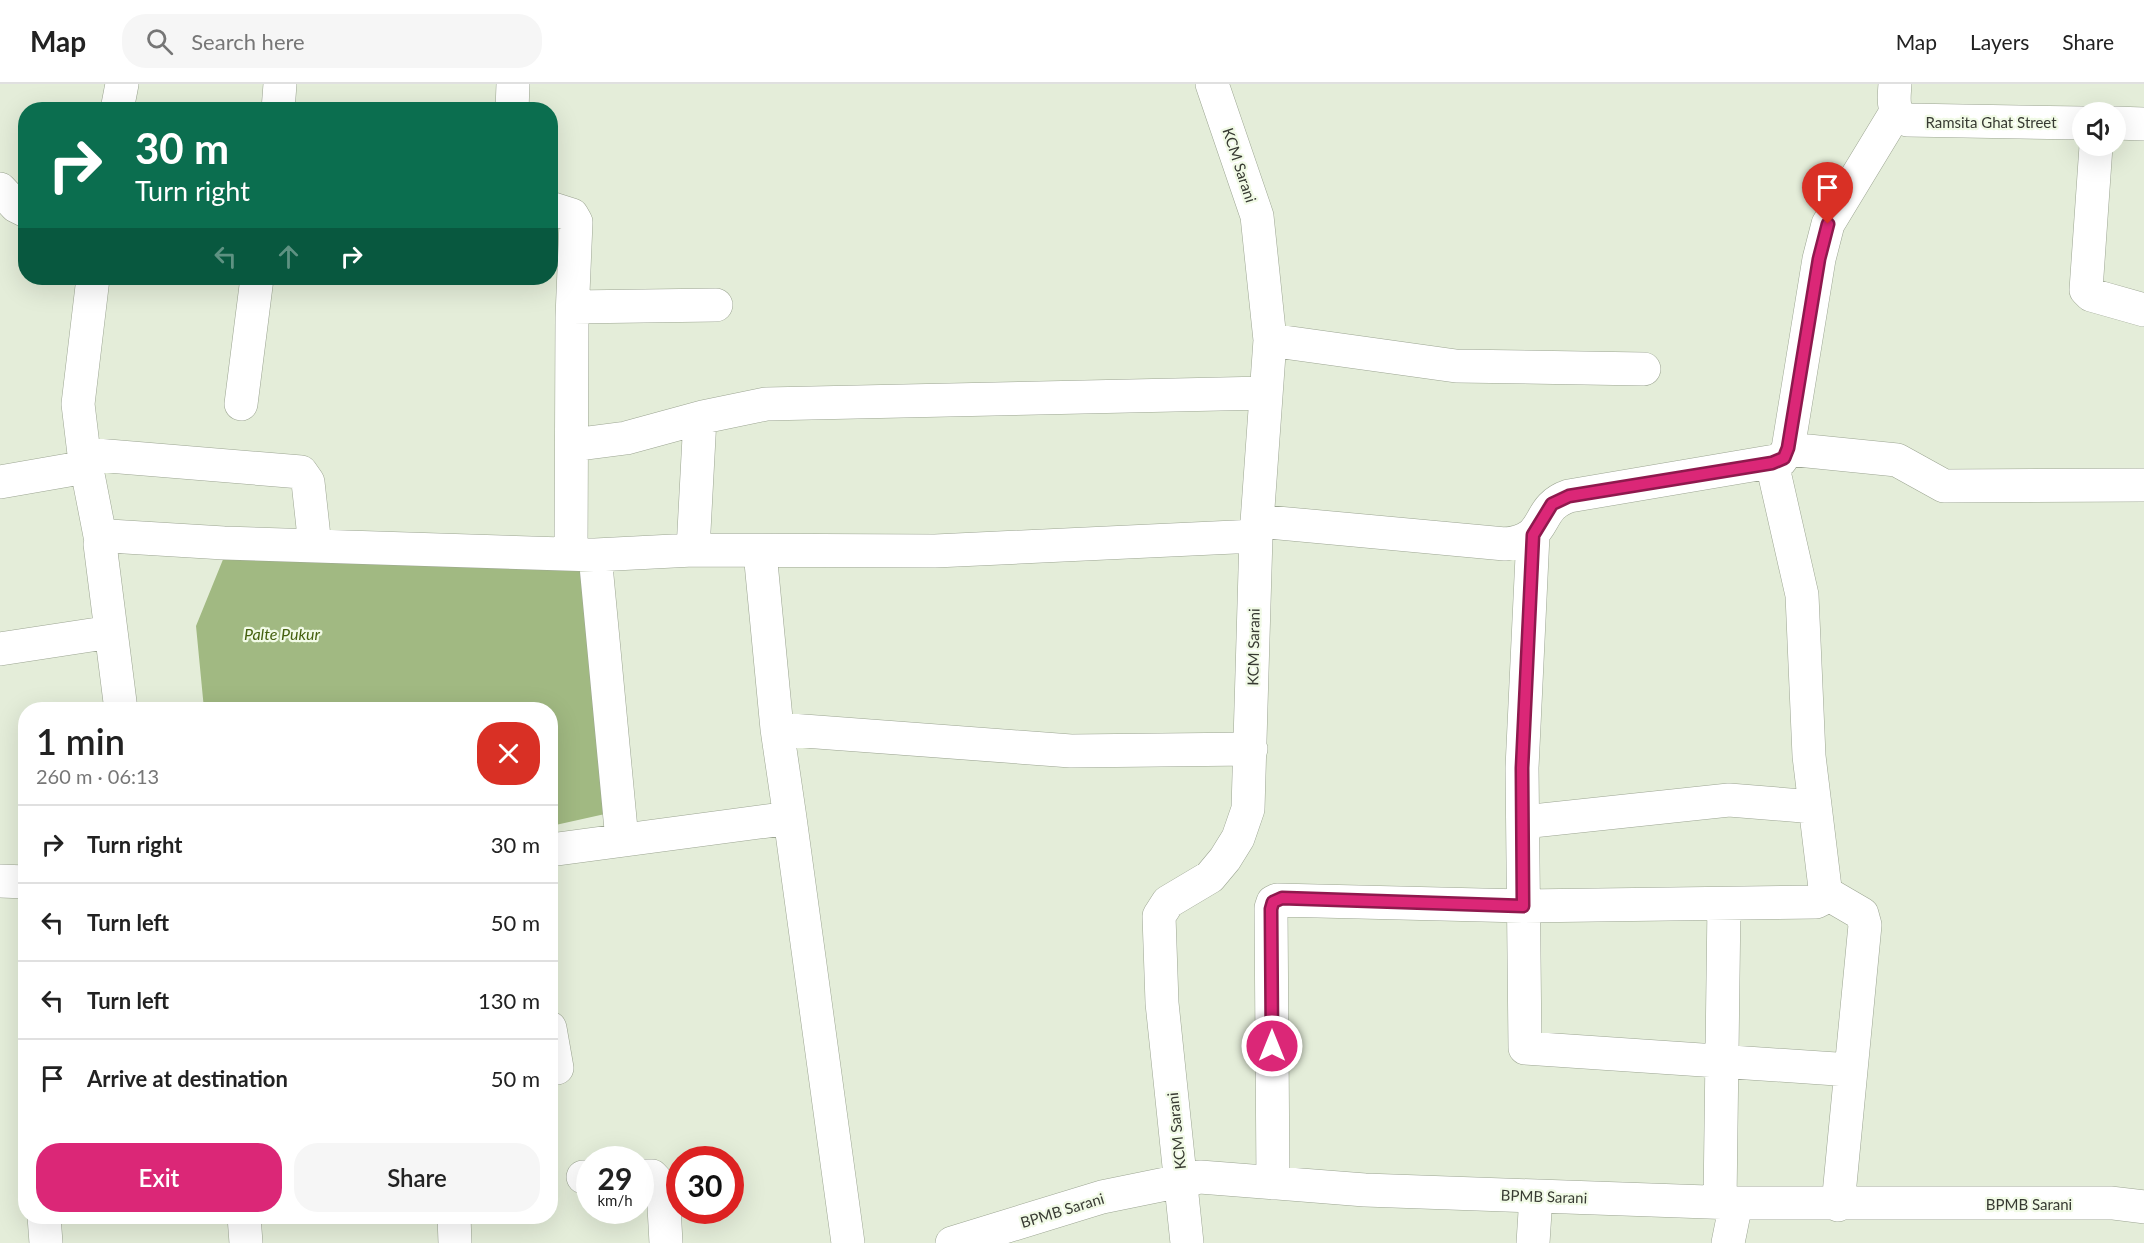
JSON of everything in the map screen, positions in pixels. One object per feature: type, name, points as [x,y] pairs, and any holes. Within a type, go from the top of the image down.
[{"type":"street","points":[[119,102],[122,84]]},
{"type":"street","points":[[279,102],[280,84]]},
{"type":"street","points":[[512,102],[513,84]]},
{"type":"street","name":"KCM Sarani","points":[[1187,1243],[1162,1003],[1159,916],[1168,903],[1210,877],[1238,838],[1248,809],[1256,528],[1270,340],[1257,216],[1212,84]]},
{"type":"street","points":[[1273,1183],[1271,920],[1273,902],[1282,898],[1523,906],[1724,904],[1816,902],[1821,901],[1826,893],[1809,756],[1802,595],[1780,456],[1825,231],[1896,98]]},
{"type":"street","name":"Ramsita Ghat Street","points":[[1896,98],[1901,118],[1913,122],[2072,123]]},
{"type":"street","points":[[2126,123],[2144,124]]},
{"type":"street","points":[[2095,156],[2086,290],[2091,295],[2144,310]]},
{"type":"street","points":[[0,189],[18,207]]},
{"type":"street","points":[[558,210],[572,214],[576,222],[572,445],[583,555],[622,840]]},
{"type":"street","points":[[92,285],[78,386],[79,422],[101,541],[120,702]]},
{"type":"street","points":[[241,404],[256,285]]},
{"type":"street","points":[[573,306],[716,305]]},
{"type":"street","points":[[1270,340],[1456,366],[1644,369]]},
{"type":"street","points":[[572,445],[626,438],[700,418],[766,404],[1266,393]]},
{"type":"street","points":[[693,550],[700,418]]},
{"type":"street","points":[[101,541],[102,538],[109,536],[583,555],[693,550],[935,551],[1256,528],[1505,544],[1524,541],[1533,535],[1552,504],[1569,496],[1780,456],[1897,460],[1944,486],[2144,485]]},
{"type":"street","points":[[0,482],[85,460],[301,472],[308,482],[315,546]]},
{"type":"street","points":[[1533,535],[1522,768],[1524,1046],[1527,1049],[1851,1070]]},
{"type":"street","points":[[760,552],[777,729],[848,1243]]},
{"type":"street","points":[[0,649],[111,632]]},
{"type":"street","points":[[777,729],[1071,751],[1251,749]]},
{"type":"street","points":[[1523,822],[1729,800],[1815,807]]},
{"type":"street","points":[[558,849],[790,818]]},
{"type":"street","points":[[0,881],[18,882]]},
{"type":"street","points":[[1826,893],[1862,914],[1865,925],[1838,1204]]},
{"type":"street","points":[[1724,904],[1722,1060],[1728,1243]]},
{"type":"street","name":"BPMB Sarani","points":[[952,1243],[1102,1197],[1200,1177],[1365,1190],[1728,1203],[2112,1203],[2144,1207]]},
{"type":"street","points":[[654,1178],[663,1188],[666,1243]]},
{"type":"street","points":[[1533,1243],[1536,1196]]},
{"type":"street","points":[[45,1224],[46,1243]]},
{"type":"street","points":[[245,1224],[246,1243]]},
{"type":"street","points":[[454,1224],[455,1243]]},
{"type":"water","name":"Palte Pukur","points":[[224,557],[593,558],[614,812],[558,824],[558,702],[203,702],[196,626]]},
{"type":"route","points":[[1272,1046],[1271,909],[1273,902],[1282,898],[1523,906],[1522,768],[1533,535],[1552,504],[1559,499],[1778,462],[1784,458],[1788,448],[1819,259],[1828,224]]}]
